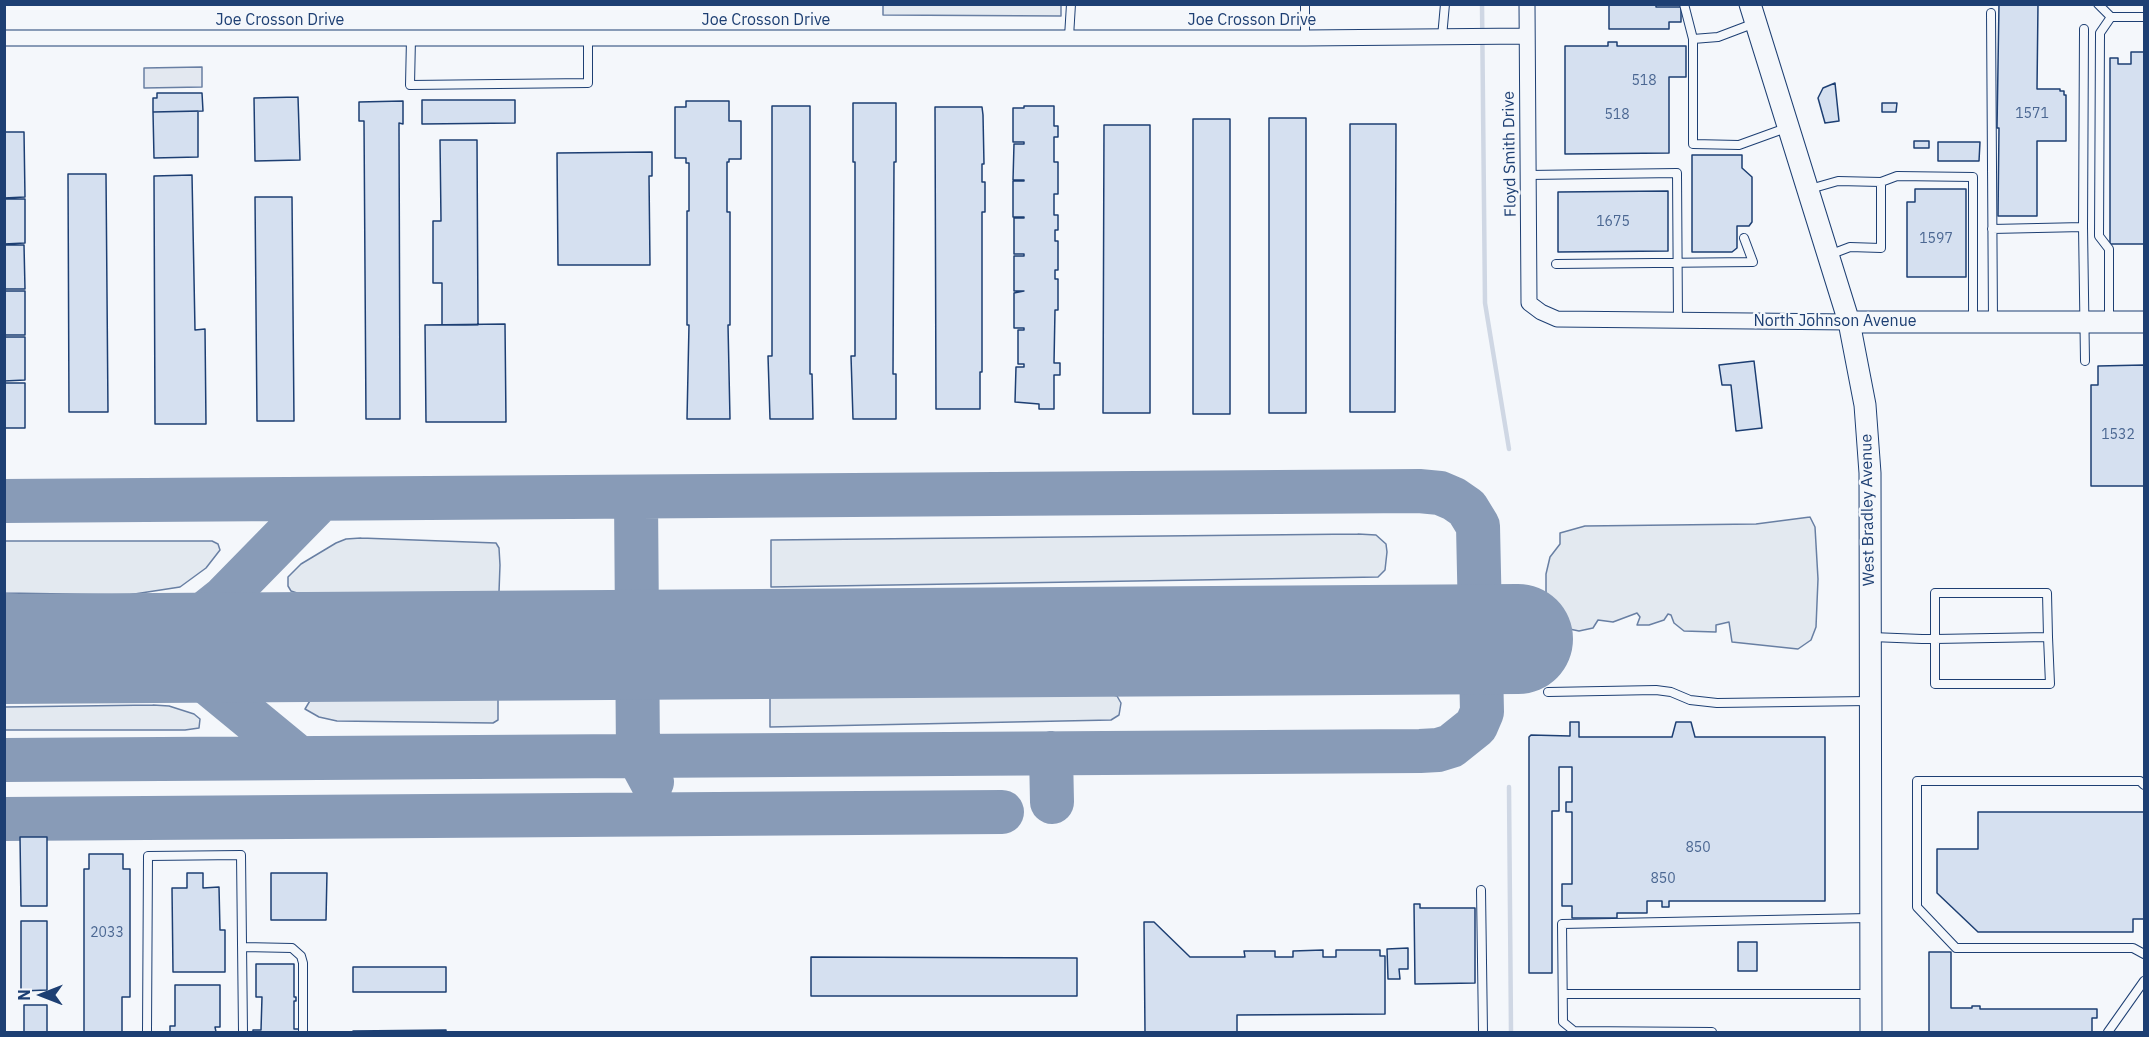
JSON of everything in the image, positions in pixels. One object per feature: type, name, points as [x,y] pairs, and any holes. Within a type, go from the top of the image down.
[{"type":"main road","name":"West Bradley Avenue","points":[[1753,14],[1849,322],[1865,405],[1869,464],[1871,1032]]},
{"type":"main road","name":"North Johnson Avenue","points":[[1849,322],[2145,322]]},
{"type":"street","name":"Floyd Smith Drive","points":[[1527,4],[1529,303]]},
{"type":"street","name":"Joe Crosson Drive","points":[[4,38],[1527,36]]},
{"type":"street","name":"North Johnson Avenue","points":[[1529,303],[1541,312],[1557,319],[1849,322]]},
{"type":"lane","points":[[1069,37],[1071,4]]},
{"type":"lane","points":[[1305,4],[1305,38]]},
{"type":"lane","points":[[1444,4],[1449,37]]},
{"type":"lane","points":[[1684,4],[1693,39],[1693,144],[1739,145],[1789,127]]},
{"type":"lane","points":[[2098,4],[2111,17],[2145,17]]},
{"type":"lane","points":[[1983,322],[1992,229],[1991,12]]},
{"type":"lane","points":[[1693,39],[1718,37],[1753,14]]},
{"type":"lane","points":[[2109,322],[2109,249],[2099,236],[2100,33],[2111,17]]},
{"type":"lane","points":[[2084,29],[2085,361]]},
{"type":"lane","points":[[411,38],[410,85],[588,83],[588,38]]},
{"type":"lane","points":[[1528,175],[1677,174],[1678,320]]},
{"type":"lane","points":[[1808,189],[1838,181],[1881,182],[1897,176],[1972,177],[1983,322]]},
{"type":"lane","points":[[1829,255],[1850,247],[1881,248],[1881,182]]},
{"type":"lane","points":[[1992,229],[2083,227]]},
{"type":"lane","points":[[1556,264],[1753,262],[1744,238]]},
{"type":"lane","points":[[1935,592],[2047,592],[2048,637],[2050,684],[1935,684],[1935,592]]},
{"type":"lane","points":[[1870,637],[1935,639],[2048,637]]},
{"type":"lane","points":[[1548,692],[1656,690],[1671,692],[1690,700],[1717,703],[1870,701]]},
{"type":"lane","points":[[2145,785],[2140,781],[1917,781],[1917,907],[1956,948],[2133,948],[2145,954]]},
{"type":"lane","points":[[147,1032],[148,856],[241,855],[243,1032]]},
{"type":"lane","points":[[1481,890],[1483,1032]]},
{"type":"lane","points":[[1712,1032],[1574,1031],[1563,1022],[1562,924],[1871,918]]},
{"type":"lane","points":[[243,947],[285,946],[292,948],[301,956],[303,963],[303,1032]]},
{"type":"lane","points":[[2108,1032],[2145,981]]},
{"type":"lane","points":[[1563,994],[1871,994]]},
{"type":"shaded area","points":[[883,4],[1061,5],[1061,16],[883,15]]},
{"type":"shaded area","points":[[202,67],[202,87],[144,88],[144,68]]},
{"type":"shaded area","points":[[1810,517],[1815,527],[1818,579],[1816,627],[1811,640],[1798,649],[1732,642],[1729,622],[1716,625],[1716,632],[1684,631],[1668,614],[1664,620],[1649,625],[1637,625],[1640,617],[1637,613],[1613,622],[1598,620],[1593,628],[1579,631],[1555,626],[1546,627],[1546,574],[1550,557],[1560,544],[1560,533],[1585,526],[1756,524]]},
{"type":"shaded area","points":[[1376,535],[1386,544],[1385,570],[1378,577],[771,587],[771,540]]},
{"type":"shaded area","points":[[346,539],[496,543],[499,548],[499,592],[484,595],[297,593],[291,591],[288,586],[288,577],[301,564],[336,543]]},
{"type":"shaded area","points":[[5,541],[212,541],[218,544],[220,550],[206,568],[180,587],[128,595],[5,593]]},
{"type":"shaded area","points":[[1102,692],[1117,696],[1121,703],[1119,715],[1111,720],[770,727],[770,693]]},
{"type":"shaded area","points":[[311,699],[498,699],[498,720],[493,723],[337,721],[319,717],[305,709]]},
{"type":"shaded area","points":[[169,706],[194,714],[200,719],[199,728],[185,730],[5,730],[5,707]]},
{"type":"building","points":[[1609,4],[1656,4],[1656,7],[1681,7],[1681,22],[1669,22],[1669,29],[1609,29]]},
{"type":"building","points":[[1999,4],[2038,4],[2037,89],[2060,89],[2066,95],[2066,141],[2037,141],[2037,216],[1998,216]]},
{"type":"building","points":[[1608,42],[1617,42],[1617,46],[1686,46],[1686,77],[1669,77],[1669,153],[1565,154],[1565,46],[1608,46]]},
{"type":"building","points":[[2131,52],[2144,52],[2144,244],[2110,244],[2110,58],[2118,58],[2118,64],[2131,64]]},
{"type":"building","points":[[1835,83],[1839,121],[1825,123],[1818,98],[1823,88]]},
{"type":"building","points":[[157,93],[202,93],[203,111],[153,112],[153,98],[157,98]]},
{"type":"building","points":[[298,97],[300,160],[255,161],[254,98]]},
{"type":"building","points":[[422,100],[515,100],[515,123],[422,124]]},
{"type":"building","points":[[403,101],[403,124],[399,123],[400,419],[366,419],[364,121],[359,121],[359,102]]},
{"type":"building","points":[[686,101],[729,101],[729,121],[741,121],[741,159],[729,159],[727,162],[727,212],[730,212],[730,325],[728,325],[730,419],[687,419],[689,163],[686,163],[686,158],[675,158],[675,107],[686,107]]},
{"type":"building","points":[[853,103],[896,103],[893,374],[896,374],[896,419],[853,419],[851,356],[855,356],[855,162],[853,162]]},
{"type":"building","points":[[1882,103],[1897,103],[1896,112],[1882,112]]},
{"type":"building","points":[[772,106],[810,106],[810,374],[812,374],[813,419],[770,419],[768,356],[772,356]]},
{"type":"building","points":[[1024,106],[1054,106],[1054,126],[1058,126],[1058,137],[1054,137],[1054,162],[1058,162],[1058,194],[1054,194],[1054,215],[1058,215],[1055,241],[1058,241],[1058,270],[1055,270],[1055,279],[1058,279],[1058,310],[1055,310],[1054,363],[1060,363],[1060,375],[1054,375],[1054,409],[1039,409],[1039,404],[1015,402],[1016,367],[1024,367],[1024,364],[1018,364],[1018,330],[1024,330],[1024,328],[1014,328],[1014,293],[1024,291],[1014,291],[1014,256],[1024,256],[1024,254],[1014,254],[1014,218],[1024,217],[1013,217],[1013,181],[1024,180],[1013,180],[1014,144],[1024,144],[1024,142],[1013,142],[1013,108],[1024,108]]},
{"type":"building","points":[[935,107],[982,107],[984,164],[982,164],[982,182],[985,182],[985,212],[982,212],[980,409],[936,409]]},
{"type":"building","points":[[198,111],[198,157],[154,158],[153,112]]},
{"type":"building","points":[[1269,118],[1306,118],[1306,413],[1269,413]]},
{"type":"building","points":[[1193,119],[1230,119],[1230,414],[1193,414]]},
{"type":"building","points":[[1350,124],[1396,124],[1395,412],[1350,412]]},
{"type":"building","points":[[1104,125],[1150,125],[1150,413],[1103,413]]},
{"type":"building","points":[[4,132],[24,132],[25,197],[4,198]]},
{"type":"building","points":[[440,140],[477,140],[478,325],[442,325],[442,283],[433,283],[433,221],[441,221]]},
{"type":"building","points":[[1914,141],[1929,141],[1929,148],[1914,148]]},
{"type":"building","points":[[1938,142],[1980,142],[1979,161],[1938,161]]},
{"type":"building","points":[[652,152],[652,176],[649,176],[650,265],[558,265],[557,153]]},
{"type":"building","points":[[1692,155],[1742,155],[1742,168],[1752,177],[1752,222],[1749,226],[1737,226],[1737,248],[1732,252],[1692,252]]},
{"type":"building","points":[[68,174],[106,174],[108,412],[69,412]]},
{"type":"building","points":[[192,175],[195,330],[205,329],[206,424],[155,424],[154,176]]},
{"type":"building","points":[[1915,189],[1966,189],[1966,277],[1907,277],[1907,202],[1915,202]]},
{"type":"building","points":[[1668,191],[1668,251],[1558,252],[1558,192]]},
{"type":"building","points":[[255,197],[292,197],[294,421],[257,421]]},
{"type":"building","points":[[4,199],[25,199],[25,243],[4,244]]},
{"type":"building","points":[[4,245],[24,245],[25,289],[4,289]]},
{"type":"building","points":[[4,291],[25,291],[25,335],[4,335]]},
{"type":"building","points":[[505,324],[506,422],[426,422],[425,325]]},
{"type":"building","points":[[4,337],[25,337],[25,380],[4,381]]},
{"type":"building","points":[[1754,361],[1762,428],[1736,431],[1731,385],[1722,385],[1719,365]]},
{"type":"building","points":[[2144,365],[2144,486],[2091,486],[2091,385],[2098,385],[2098,366]]},
{"type":"building","points":[[4,383],[25,383],[25,428],[4,428]]},
{"type":"building","points":[[1570,722],[1579,722],[1579,737],[1672,737],[1676,722],[1691,722],[1695,737],[1825,737],[1825,901],[1669,901],[1669,907],[1662,907],[1662,901],[1647,901],[1647,913],[1617,913],[1617,918],[1572,918],[1572,906],[1562,906],[1562,884],[1572,884],[1572,812],[1566,812],[1566,802],[1572,802],[1572,767],[1559,767],[1559,811],[1552,811],[1552,973],[1529,973],[1529,737],[1531,735],[1570,736]]},
{"type":"building","points":[[1978,812],[2144,812],[2144,919],[2133,919],[2133,932],[1978,932],[1937,893],[1937,849],[1978,849]]},
{"type":"building","points":[[20,837],[47,837],[47,906],[21,906]]},
{"type":"building","points":[[89,854],[123,854],[123,869],[130,869],[130,997],[122,997],[122,1032],[84,1032],[84,869],[89,869]]},
{"type":"building","points":[[187,873],[203,873],[203,888],[219,887],[220,930],[225,930],[225,972],[173,972],[172,888],[187,888]]},
{"type":"building","points":[[271,873],[327,873],[326,920],[271,920]]},
{"type":"building","points":[[1414,904],[1420,904],[1420,908],[1475,908],[1475,983],[1415,984]]},
{"type":"building","points":[[21,921],[47,921],[47,990],[21,991]]},
{"type":"building","points":[[1144,922],[1154,922],[1190,957],[1245,957],[1244,951],[1275,951],[1275,957],[1293,957],[1293,951],[1323,950],[1323,957],[1336,957],[1336,950],[1380,950],[1380,956],[1385,956],[1385,1014],[1237,1015],[1237,1032],[1145,1032]]},
{"type":"building","points":[[1738,942],[1757,942],[1757,971],[1738,971]]},
{"type":"building","points":[[1408,948],[1408,969],[1399,969],[1400,979],[1388,979],[1387,949]]},
{"type":"building","points":[[1929,952],[1951,952],[1951,1008],[1980,1006],[1980,1009],[2097,1009],[2097,1018],[2092,1018],[2092,1032],[1929,1032]]},
{"type":"building","points":[[811,957],[1077,958],[1077,996],[811,996]]},
{"type":"building","points":[[256,964],[294,964],[296,1001],[294,1001],[294,1029],[299,1029],[299,1032],[253,1032],[253,1030],[261,1030],[262,997],[256,997]]},
{"type":"building","points":[[353,967],[446,967],[446,992],[353,992]]},
{"type":"building","points":[[175,985],[220,985],[220,1027],[215,1027],[216,1032],[170,1032],[170,1026],[175,1026]]},
{"type":"building","points":[[24,1005],[47,1005],[47,1032],[24,1032]]},
{"type":"building","points":[[446,1030],[446,1032],[353,1032],[353,1031]]},
{"type":"waterway","points":[[1482,4],[1485,303],[1509,449]]},
{"type":"waterway","points":[[1509,787],[1511,1032]]},
{"type":"taxiway","points":[[4,501],[1419,491],[1440,493],[1467,508],[1478,526],[1482,712],[1476,726],[1451,746],[1438,750],[1420,751],[4,760]]},
{"type":"taxiway","points":[[636,497],[638,756],[652,782]]},
{"type":"taxiway","points":[[133,648],[185,629],[224,598],[321,499]]},
{"type":"taxiway","points":[[133,648],[155,653],[192,670],[299,758]]},
{"type":"taxiway","points":[[1051,753],[1052,802]]},
{"type":"taxiway","points":[[4,819],[1002,812]]},
{"type":"runway","points":[[4,649],[1518,639]]}]
